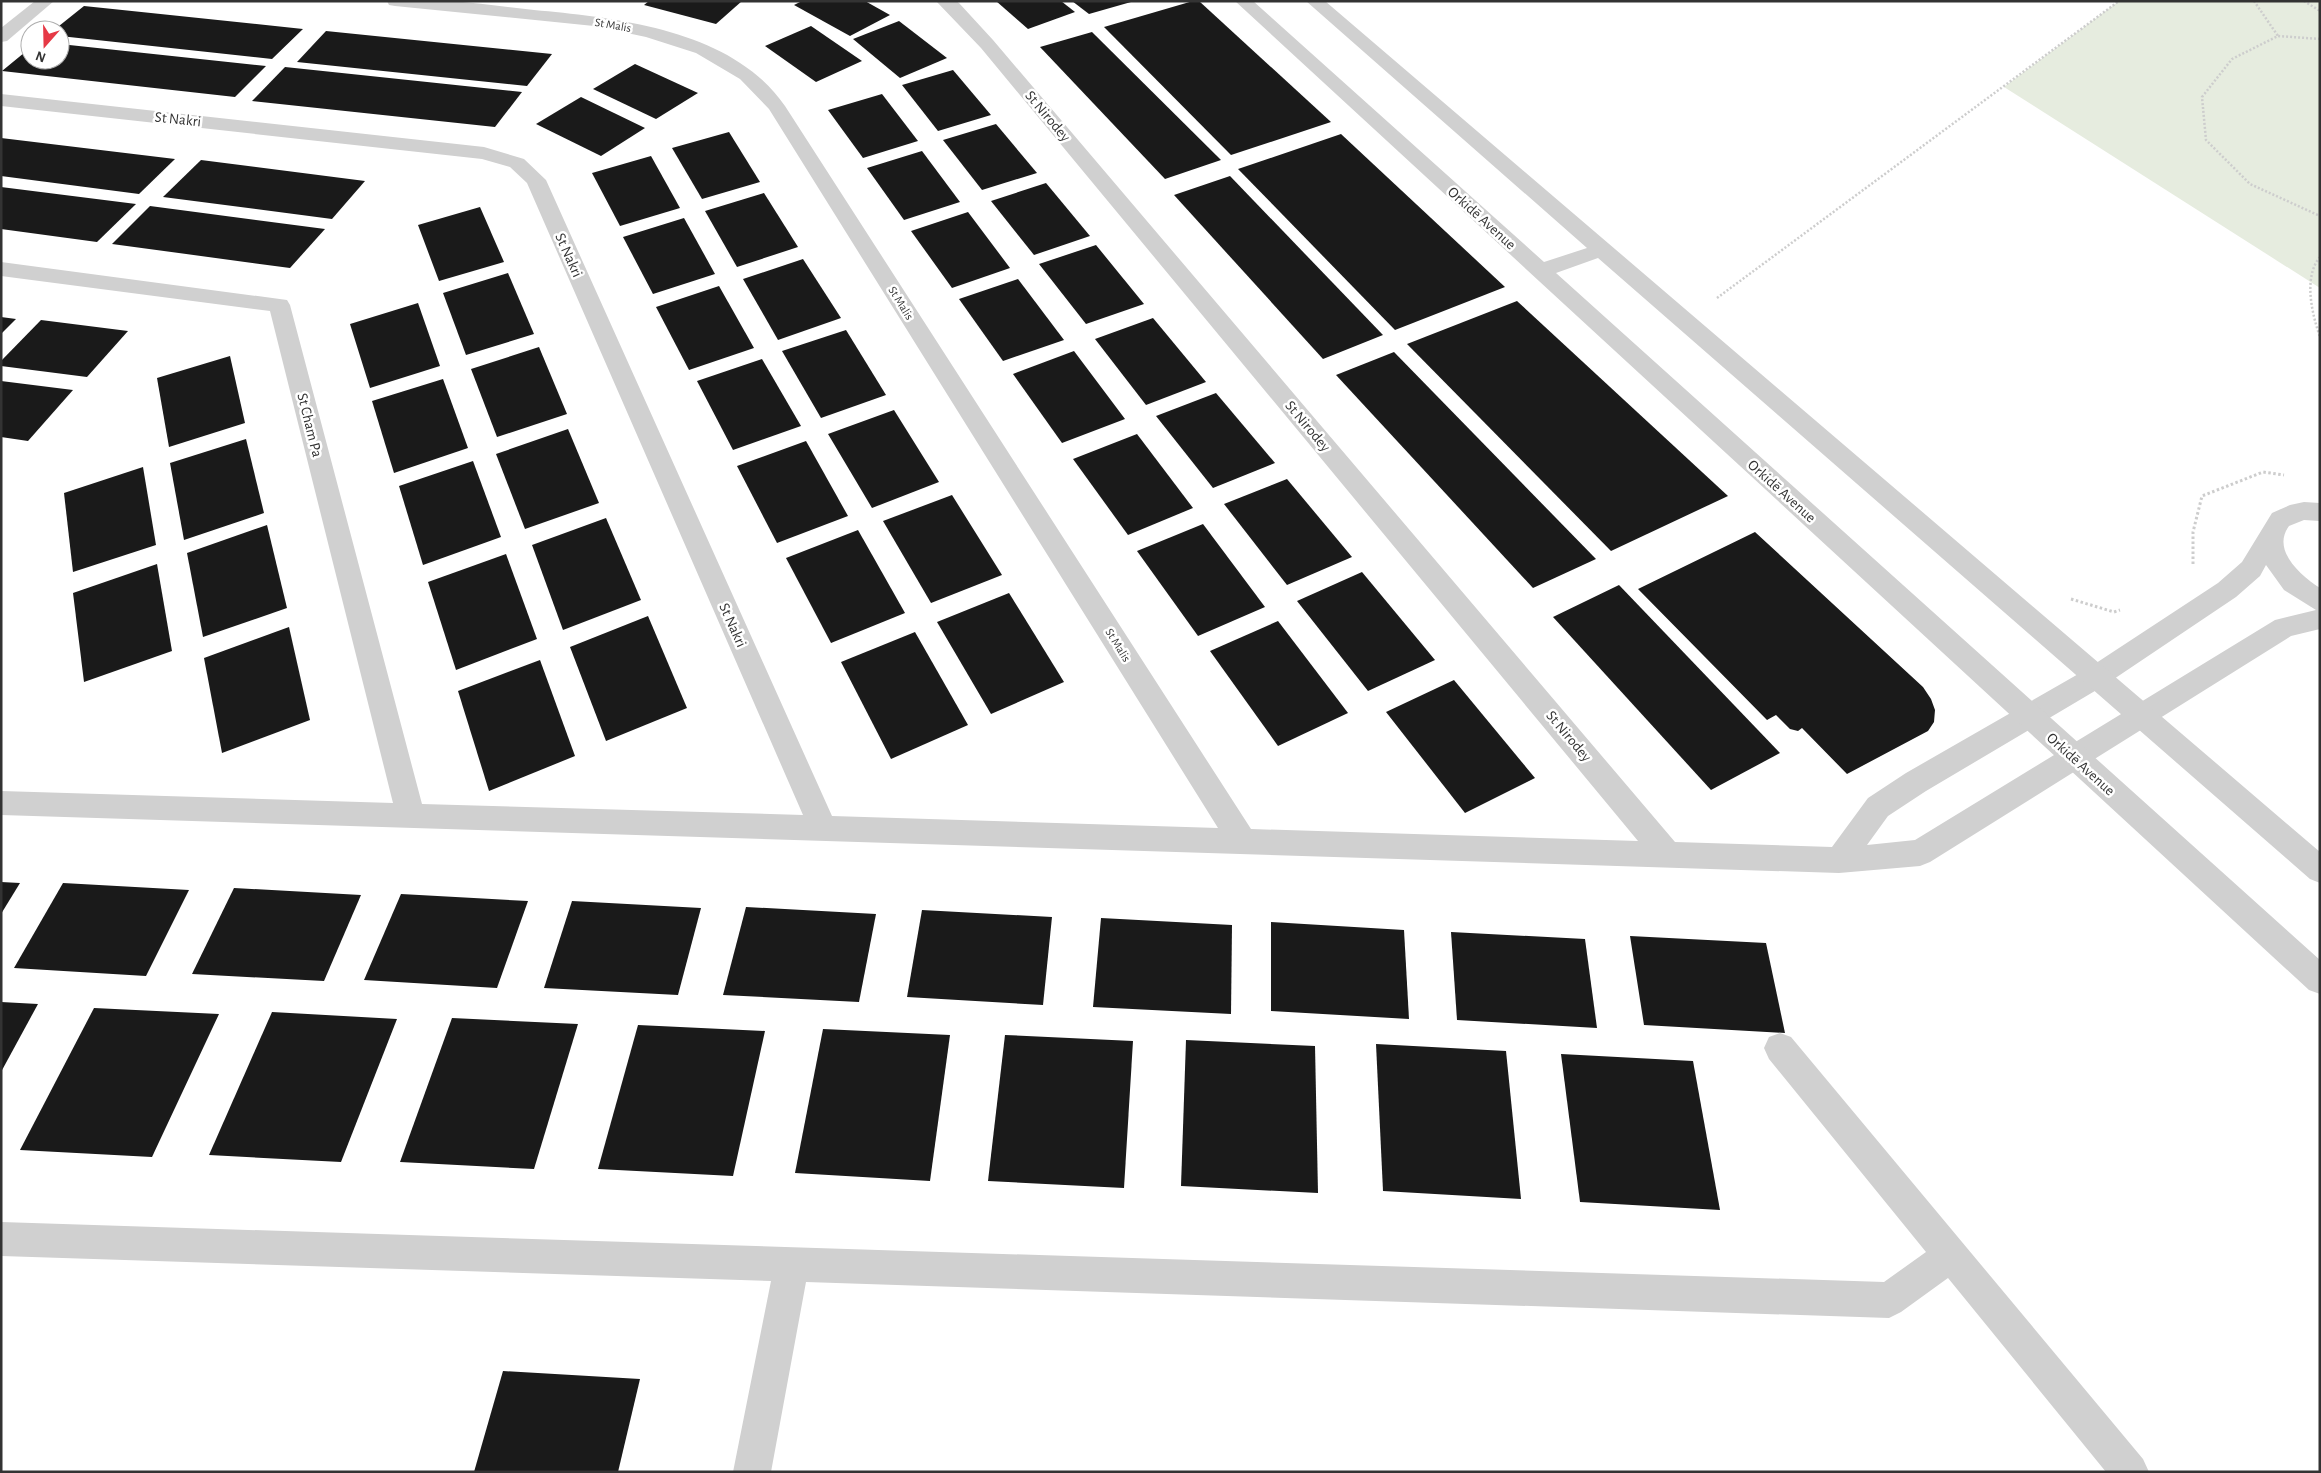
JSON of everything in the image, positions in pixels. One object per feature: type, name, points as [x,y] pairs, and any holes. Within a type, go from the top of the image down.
[{"type":"street","points":[[1,37],[46,1]]},
{"type":"street","name":"St Malis","points":[[395,1],[594,21],[650,32],[702,49],[746,75],[776,106],[1243,842]]},
{"type":"street","name":"St Nirodey","points":[[944,1],[953,7],[987,44],[1668,855]]},
{"type":"street","name":"Orkidē Avenue","points":[[1244,1],[2320,980]]},
{"type":"street","points":[[1314,1],[2320,870]]},
{"type":"street","name":"St Nakri","points":[[1,100],[484,152],[517,163],[536,180],[823,829]]},
{"type":"street","points":[[1540,271],[1602,250]]},
{"type":"street","name":"St Cham Pa","points":[[1,269],[279,305],[411,816]]},
{"type":"street","points":[[1839,860],[1878,807],[1916,782],[2096,677],[2227,590],[2251,570],[2276,522],[2292,514],[2320,512]]},
{"type":"street","points":[[2270,536],[2274,558],[2286,576],[2320,601]]},
{"type":"street","points":[[1,803],[1839,860],[1920,853],[2142,717],[2284,627],[2320,619]]},
{"type":"street","points":[[1780,1048],[2130,1472]]},
{"type":"street","points":[[1,1239],[1889,1300],[1951,1255]]},
{"type":"street","points":[[752,1472],[792,1264]]},
{"type":"path","points":[[1685,322],[2119,1]]},
{"type":"path","points":[[2254,1],[2278,36]]},
{"type":"path","points":[[2304,1],[2320,11]]},
{"type":"path","points":[[2320,39],[2278,36],[2232,59],[2202,97],[2206,140],[2250,184],[2320,216]]},
{"type":"path","points":[[2320,257],[2313,264],[2310,282],[2315,325],[2320,337]]},
{"type":"path","points":[[2194,571],[2193,532],[2202,496],[2263,472],[2291,476]]},
{"type":"path","points":[[2003,597],[2070,598],[2114,612],[2123,609]]},
{"type":"shaded area","points":[[2119,1],[2320,1],[2320,288],[2004,87]]},
{"type":"building","points":[[649,1],[742,1],[716,24],[644,5]]},
{"type":"building","points":[[802,1],[865,1],[890,15],[850,36],[794,5]]},
{"type":"building","points":[[996,1],[1061,1],[1075,12],[1028,29]]},
{"type":"building","points":[[1072,1],[1131,1],[1131,2],[1089,14]]},
{"type":"building","points":[[1193,1],[1199,1],[1331,122],[1231,155],[1104,27]]},
{"type":"building","points":[[84,6],[303,29],[272,59],[70,37],[70,20],[66,20]]},
{"type":"building","points":[[899,21],[947,58],[900,78],[853,39]]},
{"type":"building","points":[[811,26],[862,61],[816,82],[765,46]]},
{"type":"building","points":[[326,31],[552,54],[527,86],[297,62]]},
{"type":"building","points":[[1092,32],[1221,160],[1165,179],[1040,47]]},
{"type":"building","points":[[70,45],[266,66],[235,97],[2,71],[20,56],[20,70],[70,70]]},
{"type":"building","points":[[635,64],[698,93],[656,119],[593,89]]},
{"type":"building","points":[[285,67],[522,92],[495,127],[252,101]]},
{"type":"building","points":[[953,70],[991,115],[938,131],[902,85]]},
{"type":"building","points":[[882,94],[918,141],[863,158],[828,110]]},
{"type":"building","points":[[581,97],[645,128],[601,156],[536,124]]},
{"type":"building","points":[[996,124],[1037,173],[982,190],[943,140]]},
{"type":"building","points":[[729,132],[760,182],[702,199],[672,148]]},
{"type":"building","points":[[1341,134],[1505,287],[1395,330],[1238,169]]},
{"type":"building","points":[[1,138],[175,159],[139,194],[1,176]]},
{"type":"building","points":[[922,151],[960,202],[904,220],[867,168]]},
{"type":"building","points":[[651,156],[680,208],[620,226],[592,173]]},
{"type":"building","points":[[201,160],[365,181],[332,219],[163,197]]},
{"type":"building","points":[[1230,176],[1383,335],[1323,359],[1174,195]]},
{"type":"building","points":[[1046,183],[1090,236],[1034,255],[991,201]]},
{"type":"building","points":[[1,187],[136,204],[97,242],[1,229]]},
{"type":"building","points":[[764,193],[798,247],[737,267],[705,211]]},
{"type":"building","points":[[150,206],[325,229],[290,268],[112,244]]},
{"type":"building","points":[[480,207],[504,262],[439,281],[418,225]]},
{"type":"building","points":[[968,212],[1010,268],[952,288],[911,231]]},
{"type":"building","points":[[684,218],[715,274],[653,294],[623,237]]},
{"type":"building","points":[[1096,245],[1144,304],[1086,324],[1039,264]]},
{"type":"building","points":[[803,259],[841,318],[778,340],[743,279]]},
{"type":"building","points":[[508,273],[534,334],[466,355],[443,293]]},
{"type":"building","points":[[1018,279],[1064,340],[1003,361],[959,299]]},
{"type":"building","points":[[719,286],[754,348],[689,370],[656,307]]},
{"type":"building","points":[[1517,301],[1728,496],[1611,551],[1407,344]]},
{"type":"building","points":[[418,303],[440,366],[370,388],[350,324]]},
{"type":"building","points":[[1,317],[16,319],[1,334]]},
{"type":"building","points":[[1153,318],[1206,382],[1146,405],[1095,339]]},
{"type":"building","points":[[41,320],[128,331],[87,377],[1,366],[1,361]]},
{"type":"building","points":[[846,330],[886,395],[821,418],[782,351]]},
{"type":"building","points":[[539,347],[567,414],[497,437],[471,369]]},
{"type":"building","points":[[1074,351],[1125,419],[1062,443],[1013,374]]},
{"type":"building","points":[[1394,352],[1596,559],[1533,588],[1336,375]]},
{"type":"building","points":[[230,356],[245,423],[169,447],[157,378]]},
{"type":"building","points":[[762,359],[801,426],[733,450],[697,381]]},
{"type":"building","points":[[443,379],[468,448],[394,473],[372,401]]},
{"type":"building","points":[[1,381],[73,390],[28,441],[1,437]]},
{"type":"building","points":[[1216,393],[1275,463],[1213,488],[1156,416]]},
{"type":"building","points":[[894,410],[939,482],[872,508],[828,434]]},
{"type":"building","points":[[568,429],[599,503],[525,529],[496,454]]},
{"type":"building","points":[[1137,434],[1193,508],[1128,535],[1073,459]]},
{"type":"building","points":[[246,439],[264,513],[184,540],[170,463]]},
{"type":"building","points":[[806,441],[848,516],[777,543],[737,466]]},
{"type":"building","points":[[473,461],[501,537],[423,565],[399,486]]},
{"type":"building","points":[[143,467],[156,545],[73,572],[64,493]]},
{"type":"building","points":[[1287,479],[1352,557],[1287,585],[1224,504]]},
{"type":"building","points":[[952,495],[1002,575],[931,603],[883,521]]},
{"type":"building","points":[[606,518],[641,600],[563,630],[532,545]]},
{"type":"building","points":[[1203,524],[1265,607],[1198,636],[1137,551]]},
{"type":"building","points":[[267,525],[287,608],[203,637],[187,553]]},
{"type":"building","points":[[858,530],[905,613],[831,643],[786,558]]},
{"type":"building","points":[[1755,532],[1923,687],[1931,699],[1935,710],[1934,722],[1928,731],[1847,774],[1802,728],[1798,731],[1790,729],[1776,715],[1767,720],[1638,589]]},
{"type":"building","points":[[506,554],[537,639],[456,670],[428,582]]},
{"type":"building","points":[[157,564],[172,651],[84,682],[73,593]]},
{"type":"building","points":[[1362,572],[1435,660],[1368,691],[1297,601]]},
{"type":"building","points":[[1619,585],[1780,753],[1711,790],[1553,617]]},
{"type":"building","points":[[1009,593],[1064,682],[991,714],[937,622]]},
{"type":"building","points":[[648,616],[687,708],[606,741],[570,647]]},
{"type":"building","points":[[1278,621],[1348,713],[1278,746],[1210,651]]},
{"type":"building","points":[[289,627],[310,720],[222,753],[204,658]]},
{"type":"building","points":[[915,632],[968,725],[891,759],[841,662]]},
{"type":"building","points":[[540,660],[575,756],[489,791],[458,691]]},
{"type":"building","points":[[1454,680],[1535,778],[1465,813],[1386,712]]},
{"type":"building","points":[[1,882],[20,883],[1,914]]},
{"type":"building","points":[[63,883],[189,890],[146,976],[14,968]]},
{"type":"building","points":[[234,888],[361,895],[324,981],[192,974]]},
{"type":"building","points":[[401,894],[528,901],[497,988],[364,980]]},
{"type":"building","points":[[572,901],[701,908],[678,995],[544,988]]},
{"type":"building","points":[[746,907],[876,914],[859,1002],[723,995]]},
{"type":"building","points":[[922,910],[1052,917],[1043,1005],[907,997]]},
{"type":"building","points":[[1101,918],[1232,925],[1231,1014],[1093,1007]]},
{"type":"building","points":[[1271,922],[1404,930],[1409,1019],[1271,1011]]},
{"type":"building","points":[[1451,932],[1585,939],[1597,1028],[1457,1020]]},
{"type":"building","points":[[1630,936],[1766,943],[1785,1033],[1644,1025]]},
{"type":"building","points":[[1,1002],[38,1004],[1,1072]]},
{"type":"building","points":[[94,1008],[219,1014],[152,1157],[20,1150]]},
{"type":"building","points":[[272,1012],[397,1019],[341,1162],[209,1155]]},
{"type":"building","points":[[452,1018],[578,1024],[534,1169],[400,1162]]},
{"type":"building","points":[[638,1025],[765,1031],[733,1176],[598,1169]]},
{"type":"building","points":[[823,1029],[950,1035],[930,1181],[795,1173]]},
{"type":"building","points":[[1005,1035],[1133,1041],[1124,1188],[988,1181]]},
{"type":"building","points":[[1186,1040],[1315,1046],[1318,1193],[1181,1186]]},
{"type":"building","points":[[1376,1044],[1506,1051],[1521,1199],[1383,1191]]},
{"type":"building","points":[[1561,1054],[1693,1061],[1720,1210],[1580,1202]]},
{"type":"building","points":[[503,1371],[640,1379],[618,1472],[474,1472]]}]
